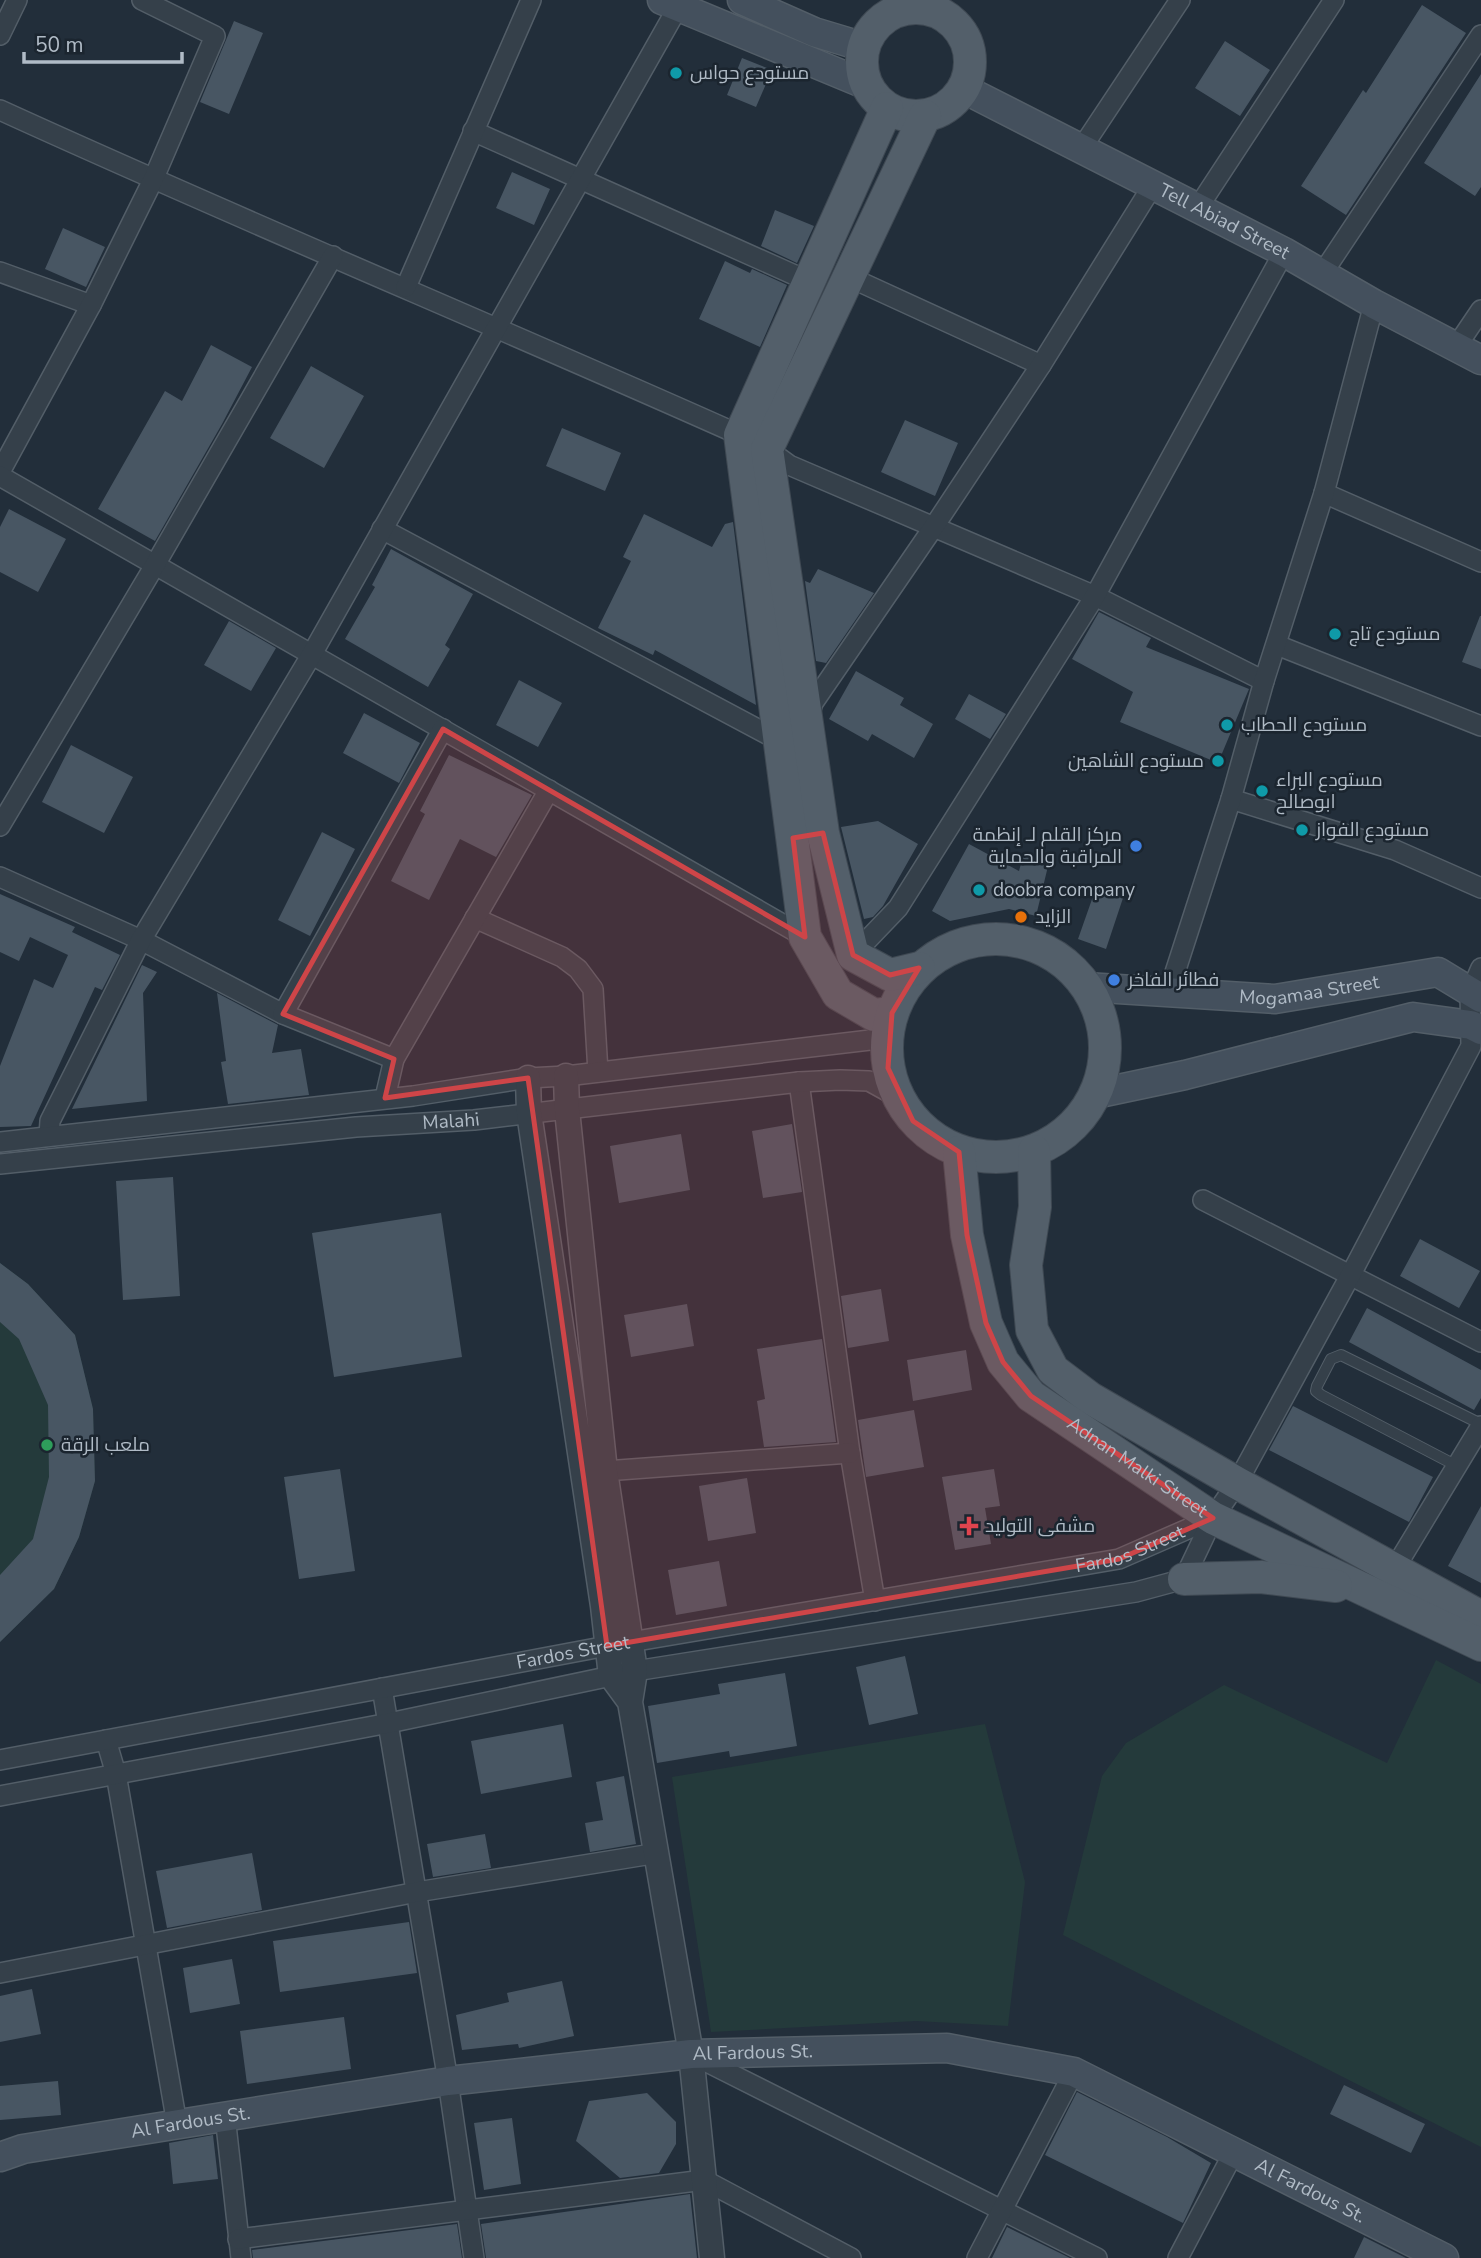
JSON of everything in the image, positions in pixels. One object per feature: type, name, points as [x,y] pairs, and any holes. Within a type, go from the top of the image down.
[{"type":"main road","points":[[742,0],[814,32],[864,47]]},
{"type":"main road","points":[[670,3],[877,96],[899,114],[925,116],[939,112],[951,104],[964,89],[970,73],[971,56],[962,13],[946,16],[931,9],[897,5],[872,31],[864,47],[863,73],[877,96]]},
{"type":"main road","name":"Tell Abiad Street","points":[[964,89],[1284,252],[1374,304],[1481,360]]},
{"type":"main road","points":[[877,96],[808,281],[753,442],[780,741],[808,836],[853,956],[890,975],[919,968],[949,950],[978,940],[1009,940],[1039,947],[1066,964],[1086,987],[1099,1012],[1105,1040],[1103,1068],[1095,1094],[1080,1118],[1066,1131],[1034,1151],[1009,1157],[984,1157],[959,1152],[934,1139],[913,1121],[898,1097],[888,1068],[890,1026],[905,988],[919,968]]},
{"type":"main road","points":[[890,1026],[838,993],[805,937],[807,722],[753,442],[847,276],[925,116]]},
{"type":"main road","name":"Mogamaa Street","points":[[1086,987],[1276,999],[1438,972],[1477,986]]},
{"type":"main road","points":[[1095,1094],[1413,1017],[1476,1027]]},
{"type":"main road","name":"Adnan Malki Street","points":[[1034,1151],[1035,1207],[1026,1265],[1032,1330],[1053,1370],[1090,1398],[1237,1483],[1481,1616]]},
{"type":"main road","name":"Adnan Malki Street","points":[[959,1152],[967,1236],[986,1323],[1003,1362],[1031,1396],[1213,1518],[1481,1645]]},
{"type":"main road","points":[[1184,1579],[1261,1577],[1361,1589]]},
{"type":"main road","name":"Al Fardous St.","points":[[8,2151],[448,2081],[691,2054],[947,2048],[1074,2072],[1444,2258]]},
{"type":"street","points":[[0,35],[17,0]]},
{"type":"street","points":[[142,0],[215,36],[153,180],[91,305],[0,474],[805,937]]},
{"type":"street","points":[[406,287],[531,0]]},
{"type":"street","points":[[1081,149],[1180,0]]},
{"type":"street","points":[[1197,209],[1334,0]]},
{"type":"street","points":[[49,1136],[50,1121],[141,940],[312,654],[582,178],[670,3]]},
{"type":"street","points":[[1322,274],[1481,35]]},
{"type":"street","points":[[0,110],[153,180],[406,287],[753,442],[789,465],[1095,596],[1264,681]]},
{"type":"street","points":[[473,131],[808,281]]},
{"type":"street","points":[[807,722],[813,703],[1041,365],[1153,185]]},
{"type":"street","points":[[853,956],[898,908],[1095,596],[1284,252]]},
{"type":"street","points":[[0,826],[333,257]]},
{"type":"street","points":[[0,272],[91,305]]},
{"type":"street","points":[[847,276],[1041,365]]},
{"type":"street","points":[[1169,991],[1231,799],[1264,681],[1324,493],[1374,304]]},
{"type":"street","points":[[1456,347],[1481,310]]},
{"type":"street","points":[[1324,493],[1481,562]]},
{"type":"street","points":[[382,529],[780,741]]},
{"type":"street","points":[[1277,645],[1481,726]]},
{"type":"street","points":[[283,1014],[443,729]]},
{"type":"street","points":[[385,1098],[394,1059],[550,790]]},
{"type":"street","points":[[1231,799],[1395,850],[1481,888]]},
{"type":"street","points":[[0,877],[141,940],[283,1014],[394,1059]]},
{"type":"street","points":[[475,918],[562,957],[578,969],[593,989],[598,1072]]},
{"type":"street","points":[[1213,1518],[1237,1483],[1471,1046],[1476,1027],[1477,986]]},
{"type":"street","name":"Malahi","points":[[0,1142],[413,1096],[528,1078],[598,1072],[890,1026]]},
{"type":"street","points":[[566,1076],[567,1110],[605,1471],[627,1611],[618,1644]]},
{"type":"street","points":[[528,1078],[529,1113],[603,1606],[618,1644],[631,1702],[691,2054],[712,2258]]},
{"type":"street","points":[[799,1082],[850,1452],[875,1601]]},
{"type":"street","name":"Malahi","points":[[0,1164],[355,1127],[474,1120],[799,1082],[869,1082],[898,1097]]},
{"type":"street","points":[[1203,1200],[1481,1342]]},
{"type":"street","points":[[1395,1568],[1481,1425]]},
{"type":"street","points":[[605,1471],[850,1452]]},
{"type":"street","name":"Fardos Street","points":[[0,1796],[389,1723],[623,1673],[1136,1592],[1184,1579],[1213,1518]]},
{"type":"street","name":"Fardos Street","points":[[0,1760],[618,1644],[1119,1559],[1213,1518]]},
{"type":"street","points":[[382,1688],[448,2081],[474,2258]]},
{"type":"street","points":[[106,1740],[116,1774],[177,2124]]},
{"type":"street","points":[[0,1973],[417,1892],[657,1853]]},
{"type":"street","points":[[691,2054],[1097,2258]]},
{"type":"street","points":[[977,2258],[1074,2072]]},
{"type":"street","points":[[225,2116],[239,2248],[467,2209],[704,2180],[850,2258]]},
{"type":"street","points":[[1178,2258],[1234,2152]]},
{"type":"lane","points":[[1457,1466],[1316,1391],[1331,1359],[1341,1355],[1481,1425]]},
{"type":"highlighted area","points":[[443,729],[805,937],[793,838],[823,833],[853,955],[890,975],[919,968],[892,1013],[888,1068],[913,1121],[959,1152],[967,1235],[986,1323],[1003,1362],[1031,1396],[1213,1518],[1119,1559],[607,1646],[528,1078],[385,1098],[394,1059],[283,1014]]},
{"type":"green space","name":"ملعب الرقة","points":[[0,1263],[28,1284],[75,1335],[93,1409],[95,1481],[79,1537],[54,1589],[0,1642]]},
{"type":"green space","points":[[1436,1660],[1481,1684],[1481,2147],[1063,1935],[1102,1776],[1126,1743],[1224,1685],[1387,1763]]},
{"type":"green space","points":[[985,1724],[1025,1882],[1008,2026],[916,2021],[711,2032],[672,1777]]},
{"type":"building","points":[[1422,5],[1466,33],[1346,215],[1301,186],[1363,90],[1366,93]]},
{"type":"building","points":[[234,21],[263,33],[229,114],[200,102]]},
{"type":"building","points":[[1225,41],[1270,70],[1240,116],[1195,88]]},
{"type":"building","points":[[742,58],[772,70],[756,107],[727,95]]},
{"type":"building","points":[[1481,74],[1481,187],[1475,196],[1424,163]]},
{"type":"building","points":[[512,172],[550,189],[534,225],[496,208]]},
{"type":"building","points":[[775,210],[814,226],[797,263],[761,246]]},
{"type":"building","points":[[63,228],[105,247],[86,287],[45,269]]},
{"type":"building","points":[[725,261],[750,273],[752,269],[787,285],[760,347],[699,319]]},
{"type":"building","points":[[211,345],[252,367],[155,541],[98,509],[165,391],[182,401]]},
{"type":"building","points":[[311,366],[364,396],[324,468],[270,438]]},
{"type":"building","points":[[905,420],[958,443],[935,496],[881,472]]},
{"type":"building","points":[[562,428],[621,453],[605,491],[546,466]]},
{"type":"building","points":[[9,509],[66,539],[38,592],[0,572],[0,527]]},
{"type":"building","points":[[644,514],[712,547],[725,524],[733,522],[756,705],[655,650],[653,655],[598,628],[631,561],[623,557]]},
{"type":"building","points":[[391,549],[473,594],[445,645],[450,649],[428,687],[345,639],[375,587],[372,585]]},
{"type":"building","points":[[818,569],[874,593],[826,663],[816,661],[805,581],[810,583]]},
{"type":"building","points":[[1099,612],[1151,638],[1146,647],[1249,689],[1218,763],[1120,722],[1133,692],[1072,659]]},
{"type":"building","points":[[1481,616],[1481,669],[1462,662]]},
{"type":"building","points":[[229,621],[276,648],[251,691],[204,665]]},
{"type":"building","points":[[856,671],[904,698],[900,705],[933,724],[914,758],[872,734],[868,741],[829,719]]},
{"type":"building","points":[[519,680],[562,703],[538,747],[496,725]]},
{"type":"building","points":[[969,694],[1006,714],[990,739],[955,719]]},
{"type":"building","points":[[364,713],[420,743],[399,783],[343,753]]},
{"type":"building","points":[[71,745],[133,777],[104,833],[42,802]]},
{"type":"building","points":[[449,755],[532,795],[496,857],[460,839],[429,900],[391,881],[425,814],[420,811]]},
{"type":"building","points":[[878,821],[918,844],[883,906],[873,917],[864,919],[841,827]]},
{"type":"building","points":[[322,832],[355,849],[310,936],[278,920]]},
{"type":"building","name":"doobra company","points":[[969,844],[1019,871],[1023,856],[1049,862],[1036,916],[1009,909],[950,921],[932,911]]},
{"type":"building","points":[[1097,885],[1124,895],[1106,949],[1078,939]]},
{"type":"building","points":[[0,894],[75,927],[72,932],[120,955],[102,990],[95,987],[31,1126],[0,1127],[0,1066],[34,979],[53,988],[68,955],[30,937],[19,961],[0,952]]},
{"type":"building","points":[[142,965],[157,972],[143,993],[147,1101],[72,1109]]},
{"type":"building","points":[[217,993],[278,1025],[272,1053],[301,1049],[309,1095],[228,1104],[221,1062],[226,1061]]},
{"type":"building","points":[[792,1124],[802,1192],[763,1198],[752,1131]]},
{"type":"building","points":[[681,1134],[690,1190],[619,1203],[610,1146]]},
{"type":"building","points":[[173,1177],[180,1296],[123,1300],[116,1181]]},
{"type":"building","points":[[441,1213],[462,1357],[334,1377],[312,1233]]},
{"type":"building","points":[[1420,1239],[1480,1271],[1459,1308],[1400,1276]]},
{"type":"building","name":"ملعب الرقة","points":[[0,1263],[28,1284],[75,1335],[93,1409],[95,1481],[79,1537],[54,1589],[0,1642],[0,1575],[33,1539],[49,1477],[48,1405],[19,1339],[0,1322]]},
{"type":"building","points":[[881,1289],[889,1341],[848,1348],[841,1296]]},
{"type":"building","points":[[687,1304],[694,1346],[631,1357],[624,1315]]},
{"type":"building","points":[[1367,1308],[1481,1370],[1481,1398],[1474,1410],[1349,1342]]},
{"type":"building","points":[[822,1339],[836,1442],[764,1447],[757,1401],[765,1399],[757,1349]]},
{"type":"building","points":[[966,1350],[972,1390],[913,1401],[907,1360]]},
{"type":"building","points":[[1293,1406],[1433,1477],[1409,1522],[1269,1450]]},
{"type":"building","points":[[914,1410],[924,1467],[866,1477],[858,1420]]},
{"type":"building","points":[[340,1469],[355,1571],[299,1579],[284,1477]]},
{"type":"building","name":"مشفى التوليد","points":[[994,1469],[1000,1506],[985,1508],[991,1544],[955,1550],[942,1477]]},
{"type":"building","points":[[747,1478],[756,1533],[708,1541],[699,1486]]},
{"type":"building","points":[[1481,1506],[1481,1583],[1448,1566]]},
{"type":"building","points":[[719,1561],[727,1606],[676,1615],[668,1570]]},
{"type":"building","points":[[905,1656],[918,1714],[869,1725],[856,1667]]},
{"type":"building","points":[[785,1673],[797,1746],[730,1757],[729,1751],[657,1763],[648,1706],[720,1694],[718,1684]]},
{"type":"building","points":[[563,1724],[572,1777],[481,1794],[471,1741]]},
{"type":"building","points":[[624,1776],[636,1844],[590,1852],[585,1823],[603,1820],[596,1782]]},
{"type":"building","points":[[485,1834],[491,1868],[433,1877],[427,1844]]},
{"type":"building","points":[[252,1853],[262,1910],[167,1928],[156,1871]]},
{"type":"building","points":[[409,1922],[417,1973],[280,1992],[273,1941]]},
{"type":"building","points":[[232,1959],[240,2004],[190,2013],[183,1968]]},
{"type":"building","points":[[562,1981],[574,2036],[519,2048],[518,2044],[462,2050],[456,2015],[509,2002],[507,1993]]},
{"type":"building","points":[[32,1989],[41,2034],[0,2042],[0,1996]]},
{"type":"building","points":[[344,2017],[351,2069],[247,2084],[240,2031]]},
{"type":"building","points":[[58,2081],[61,2115],[0,2120],[0,2086]]},
{"type":"building","points":[[1344,2085],[1425,2124],[1411,2153],[1330,2114]]},
{"type":"building","points":[[1077,2092],[1167,2137],[1211,2163],[1183,2223],[1045,2155]]},
{"type":"building","points":[[647,2093],[676,2122],[676,2144],[659,2173],[620,2178],[576,2141],[589,2101]]},
{"type":"building","points":[[512,2118],[521,2184],[484,2190],[474,2123]]},
{"type":"building","points":[[213,2135],[218,2179],[173,2184],[169,2143]]},
{"type":"building","points":[[690,2194],[697,2258],[486,2258],[481,2224]]},
{"type":"building","points":[[457,2224],[462,2258],[253,2258],[252,2250]]},
{"type":"building","points":[[1007,2227],[1070,2258],[992,2258]]},
{"type":"building","points":[[1364,2237],[1406,2258],[1354,2258]]},
{"type":"place","name":"مستودع حواس","points":[[676,73]]},
{"type":"place","name":"مستودع تاج","points":[[1335,634]]},
{"type":"place","name":"مستودع الحطاب","points":[[1227,725]]},
{"type":"place","name":"مستودع الشاهين","points":[[1218,761]]},
{"type":"place","name":"مستودع البراء ابوصالح","points":[[1262,791]]},
{"type":"place","name":"مستودع الفواز","points":[[1302,830]]},
{"type":"place","name":"مركز القلم لـ إنظمة المراقبة والحماية","points":[[1136,846]]},
{"type":"place","name":"doobra company","points":[[979,890]]},
{"type":"place","name":"الزايد","points":[[1021,917]]},
{"type":"place","name":"فطائر الفاخر","points":[[1114,980]]},
{"type":"place","name":"ملعب الرقة","points":[[47,1445]]},
{"type":"place","name":"مشفى التوليد","points":[[969,1526]]}]
